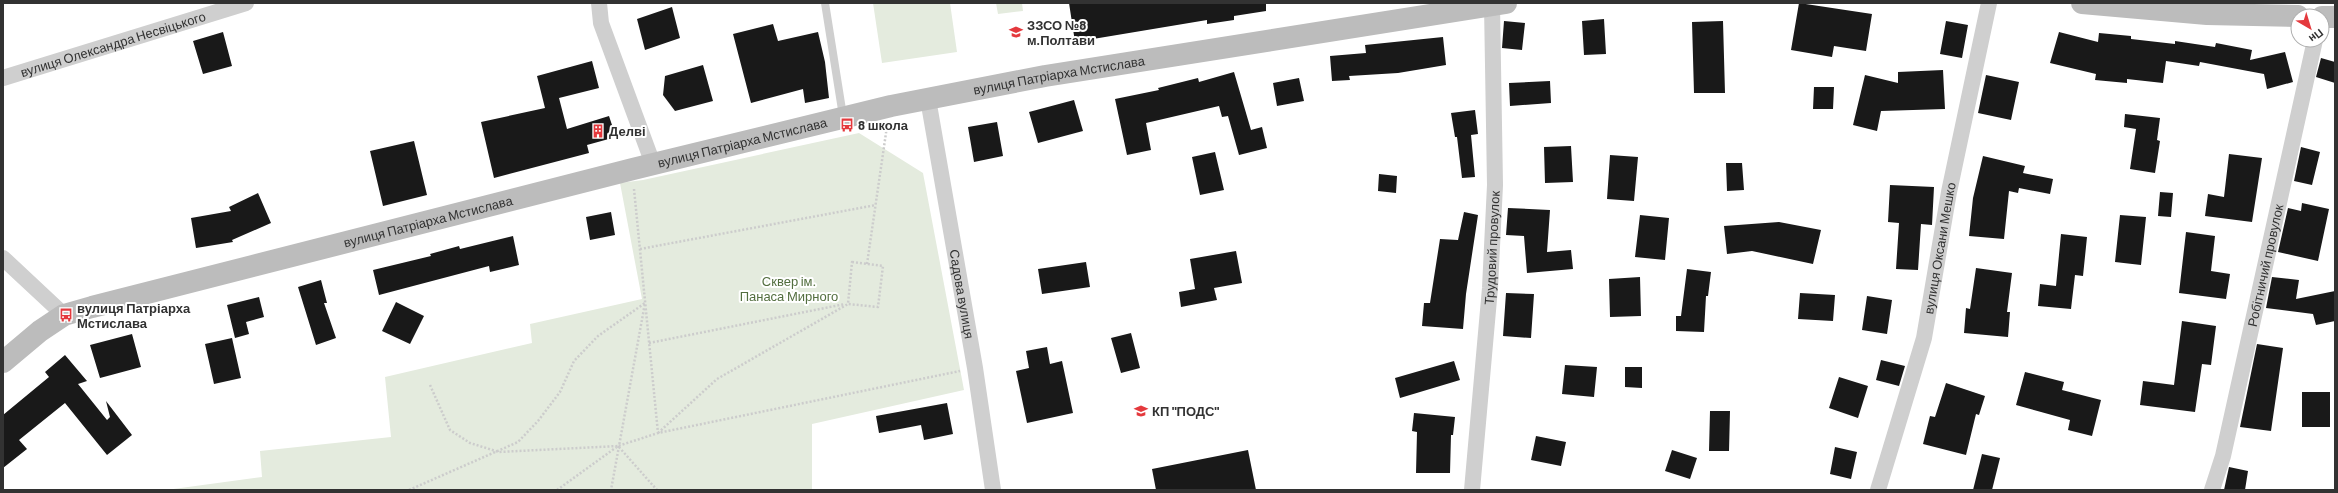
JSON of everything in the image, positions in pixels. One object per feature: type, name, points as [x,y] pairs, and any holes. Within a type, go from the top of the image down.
[{"type":"main road","points":[[2082,3],[2207,14],[2290,16]]},
{"type":"main road","name":"вулиця Патріарха Мстислава","points":[[3,362],[40,331],[64,315],[843,116],[1045,76],[1499,4]]},
{"type":"street","name":"вулиця Олександра Несвіцького","points":[[3,78],[246,3]]},
{"type":"street","points":[[599,3],[600,23],[643,166]]},
{"type":"street","name":"вулиця Оксани Мешко","points":[[1878,490],[1924,338],[1949,192],[1989,3]]},
{"type":"street","name":"Трудовий провулок","points":[[1472,490],[1490,288],[1495,185],[1499,4]]},
{"type":"street","name":"Робітничий провулок","points":[[2212,490],[2222,456],[2313,48]]},
{"type":"street","name":"Садова вулиця","points":[[928,99],[975,368],[993,490]]},
{"type":"street","points":[[3,258],[64,315]]},
{"type":"lane","points":[[825,3],[843,116]]},
{"type":"path","points":[[867,264],[891,106]]},
{"type":"path","points":[[643,166],[640,249],[658,433]]},
{"type":"path","points":[[640,249],[876,205]]},
{"type":"path","points":[[649,343],[848,304],[878,307],[882,266],[852,262],[848,304]]},
{"type":"path","points":[[611,490],[645,303]]},
{"type":"path","points":[[409,490],[499,452],[518,442],[538,421],[560,392],[574,361],[598,336],[645,303]]},
{"type":"path","points":[[658,433],[717,379],[848,304]]},
{"type":"path","points":[[430,385],[450,430],[470,443],[499,452],[618,446],[658,433],[943,374]]},
{"type":"path","points":[[557,490],[618,446]]},
{"type":"path","points":[[618,446],[657,490]]},
{"type":"green space","points":[[873,3],[950,3],[957,52],[882,63]]},
{"type":"green space","points":[[996,3],[1022,3],[1023,11],[998,14]]},
{"type":"green space","name":"Сквер ім. Панаса Мирного","points":[[859,133],[923,173],[964,390],[812,424],[812,490],[166,490],[262,477],[260,451],[391,437],[385,377],[532,343],[530,324],[642,299],[620,183],[643,180]]},
{"type":"building","points":[[1069,3],[1266,3],[1266,11],[1234,16],[1234,20],[1207,24],[1207,20],[1075,42]]},
{"type":"building","points":[[1799,3],[1872,14],[1866,51],[1834,46],[1832,57],[1791,50]]},
{"type":"building","points":[[672,7],[680,38],[645,50],[637,19]]},
{"type":"building","points":[[1604,19],[1606,54],[1584,55],[1582,21]]},
{"type":"building","points":[[1504,21],[1525,23],[1522,50],[1502,48]]},
{"type":"building","points":[[1723,21],[1725,93],[1694,93],[1692,22]]},
{"type":"building","points":[[1946,21],[1968,25],[1962,58],[1940,54]]},
{"type":"building","points":[[773,24],[778,41],[818,32],[825,62],[829,98],[805,103],[803,89],[751,103],[733,34]]},
{"type":"building","points":[[223,32],[232,66],[203,74],[193,41]]},
{"type":"building","points":[[2059,32],[2098,42],[2099,33],[2131,36],[2131,39],[2175,44],[2175,41],[2215,47],[2216,43],[2252,50],[2250,60],[2285,52],[2293,82],[2267,89],[2264,74],[2200,62],[2199,66],[2166,61],[2163,83],[2127,79],[2127,83],[2095,80],[2096,74],[2050,63]]},
{"type":"building","points":[[1443,37],[1446,65],[1398,73],[1349,76],[1350,80],[1332,81],[1330,56],[1366,53],[1365,45]]},
{"type":"building","points":[[2321,58],[2335,62],[2335,83],[2316,77]]},
{"type":"building","points":[[592,61],[599,88],[559,98],[567,129],[609,116],[616,137],[587,145],[589,153],[494,178],[481,122],[545,108],[537,76]]},
{"type":"building","points":[[703,65],[713,101],[675,111],[663,95],[665,76]]},
{"type":"building","points":[[1943,70],[1945,109],[1881,111],[1877,131],[1853,125],[1865,75],[1898,83],[1898,72]]},
{"type":"building","points":[[1234,72],[1251,130],[1262,127],[1267,148],[1239,155],[1228,116],[1222,117],[1219,106],[1146,123],[1151,150],[1127,155],[1115,99],[1159,90],[1158,88],[1198,78],[1199,82]]},
{"type":"building","points":[[1986,75],[2019,82],[2011,120],[1978,113]]},
{"type":"building","points":[[1299,78],[1304,101],[1277,106],[1273,83]]},
{"type":"building","points":[[1550,81],[1551,103],[1510,106],[1509,83]]},
{"type":"building","points":[[1814,87],[1834,87],[1833,109],[1813,109]]},
{"type":"building","points":[[1074,100],[1083,131],[1038,143],[1029,112]]},
{"type":"building","points":[[1475,110],[1478,134],[1471,135],[1475,177],[1462,178],[1457,137],[1455,137],[1451,113]]},
{"type":"building","points":[[2125,114],[2160,118],[2157,140],[2160,141],[2155,173],[2130,169],[2136,129],[2124,127]]},
{"type":"building","points":[[997,122],[1003,156],[974,162],[968,127]]},
{"type":"building","points":[[414,141],[427,195],[383,206],[370,151]]},
{"type":"building","points":[[1571,146],[1573,182],[1545,183],[1544,147]]},
{"type":"building","points":[[2301,147],[2320,152],[2312,185],[2294,181]]},
{"type":"building","points":[[1215,152],[1224,190],[1200,195],[1192,157]]},
{"type":"building","points":[[2229,154],[2262,158],[2252,222],[2205,216],[2208,194],[2224,197]]},
{"type":"building","points":[[1610,155],[1638,157],[1634,201],[1607,199]]},
{"type":"building","points":[[1983,156],[2025,166],[2023,173],[2053,179],[2050,194],[2019,188],[2018,193],[2009,191],[2004,239],[1969,236],[1973,198]]},
{"type":"building","points":[[1726,163],[1742,163],[1744,190],[1727,191]]},
{"type":"building","points":[[1379,174],[1397,176],[1396,193],[1378,191]]},
{"type":"building","points":[[1890,185],[1934,187],[1932,225],[1921,224],[1918,270],[1896,269],[1899,223],[1888,222]]},
{"type":"building","points":[[2160,192],[2173,193],[2171,217],[2158,216]]},
{"type":"building","points":[[258,193],[271,223],[232,240],[233,242],[196,248],[191,218],[231,211],[229,207]]},
{"type":"building","points":[[2302,203],[2329,209],[2318,261],[2278,252],[2288,208],[2301,211]]},
{"type":"building","points":[[1508,208],[1550,210],[1547,252],[1571,250],[1573,269],[1527,273],[1524,236],[1506,235]]},
{"type":"building","points":[[611,212],[615,235],[590,240],[586,217]]},
{"type":"building","points":[[1464,212],[1478,215],[1466,294],[1463,329],[1422,326],[1424,303],[1430,303],[1440,239],[1458,240]]},
{"type":"building","points":[[1640,215],[1669,218],[1665,260],[1635,257]]},
{"type":"building","points":[[2120,215],[2146,217],[2141,265],[2115,262]]},
{"type":"building","points":[[1779,222],[1821,230],[1813,264],[1752,251],[1727,254],[1724,226]]},
{"type":"building","points":[[2186,232],[2215,236],[2211,271],[2230,274],[2226,299],[2179,293]]},
{"type":"building","points":[[2061,234],[2087,237],[2083,276],[2075,275],[2071,309],[2038,306],[2040,284],[2056,286]]},
{"type":"building","points":[[513,236],[519,265],[490,272],[489,266],[379,295],[373,270],[431,256],[430,254],[459,246],[460,249]]},
{"type":"building","points":[[1236,251],[1242,283],[1214,288],[1217,300],[1181,307],[1179,292],[1195,289],[1190,259]]},
{"type":"building","points":[[1086,262],[1090,287],[1042,294],[1038,269]]},
{"type":"building","points":[[1976,268],[2012,273],[2007,312],[2010,312],[2008,337],[1964,333],[1966,308],[1970,309]]},
{"type":"building","points":[[1687,269],[1711,272],[1708,296],[1706,296],[1704,332],[1676,331],[1676,316],[1681,316]]},
{"type":"building","points":[[1640,277],[1641,316],[1610,317],[1609,279]]},
{"type":"building","points":[[2272,277],[2299,280],[2296,299],[2335,291],[2335,321],[2316,325],[2313,314],[2266,308]]},
{"type":"building","points":[[321,280],[327,303],[324,303],[336,338],[316,345],[298,287]]},
{"type":"building","points":[[1506,293],[1534,294],[1531,338],[1503,336]]},
{"type":"building","points":[[1800,293],[1835,295],[1833,321],[1798,319]]},
{"type":"building","points":[[1867,296],[1892,300],[1887,334],[1862,330]]},
{"type":"building","points":[[259,297],[264,317],[246,322],[249,334],[235,338],[227,305]]},
{"type":"building","points":[[396,302],[424,316],[410,344],[382,331]]},
{"type":"building","points":[[2182,321],[2216,326],[2211,365],[2202,364],[2195,412],[2140,405],[2143,381],[2174,385]]},
{"type":"building","points":[[1131,333],[1140,368],[1121,373],[1111,338]]},
{"type":"building","points":[[132,334],[141,367],[100,378],[90,345]]},
{"type":"building","points":[[232,338],[241,378],[214,384],[205,344]]},
{"type":"building","points":[[2257,344],[2283,348],[2271,431],[2240,427]]},
{"type":"building","points":[[1047,347],[1050,364],[1062,361],[1073,413],[1027,423],[1016,371],[1029,368],[1026,351]]},
{"type":"building","points":[[65,355],[87,381],[78,384],[107,420],[110,417],[106,401],[132,435],[107,455],[65,403],[19,440],[27,449],[3,468],[3,415],[49,377],[45,372]]},
{"type":"building","points":[[1881,360],[1905,366],[1899,386],[1876,380]]},
{"type":"building","points":[[1454,361],[1460,380],[1400,398],[1395,378]]},
{"type":"building","points":[[1565,365],[1597,367],[1594,397],[1562,394]]},
{"type":"building","points":[[1625,367],[1642,367],[1642,388],[1625,387]]},
{"type":"building","points":[[2025,372],[2064,382],[2062,390],[2101,400],[2092,436],[2068,430],[2070,420],[2016,405]]},
{"type":"building","points":[[1839,377],[1868,386],[1858,418],[1829,408]]},
{"type":"building","points":[[1946,383],[1985,396],[1979,415],[1976,414],[1966,455],[1923,444],[1930,416],[1935,417]]},
{"type":"building","points":[[2302,392],[2330,392],[2330,427],[2302,427]]},
{"type":"building","points":[[947,403],[953,434],[924,440],[921,425],[879,433],[876,416]]},
{"type":"building","points":[[1710,411],[1730,411],[1729,451],[1709,451]]},
{"type":"building","points":[[1414,413],[1455,417],[1453,435],[1451,435],[1450,473],[1416,473],[1417,432],[1412,431]]},
{"type":"building","points":[[1536,436],[1566,442],[1561,466],[1531,460]]},
{"type":"building","points":[[1835,447],[1857,452],[1851,479],[1830,474]]},
{"type":"building","points":[[1248,450],[1256,490],[1156,490],[1152,469]]},
{"type":"building","points":[[1672,450],[1697,458],[1690,479],[1665,471]]},
{"type":"building","points":[[1982,454],[2000,458],[1992,490],[1973,490]]},
{"type":"building","points":[[2229,467],[2248,471],[2245,490],[2224,490]]},
{"type":"place","name":"ЗЗСО №8 м.Полтави","points":[[1016,32]]},
{"type":"place","name":"8 школа","points":[[847,125]]},
{"type":"place","name":"Делві","points":[[598,131]]},
{"type":"place","name":"вулиця Патріарха Мстислава","points":[[66,315]]},
{"type":"place","name":"КП \"ПОДС\"","points":[[1141,411]]}]
